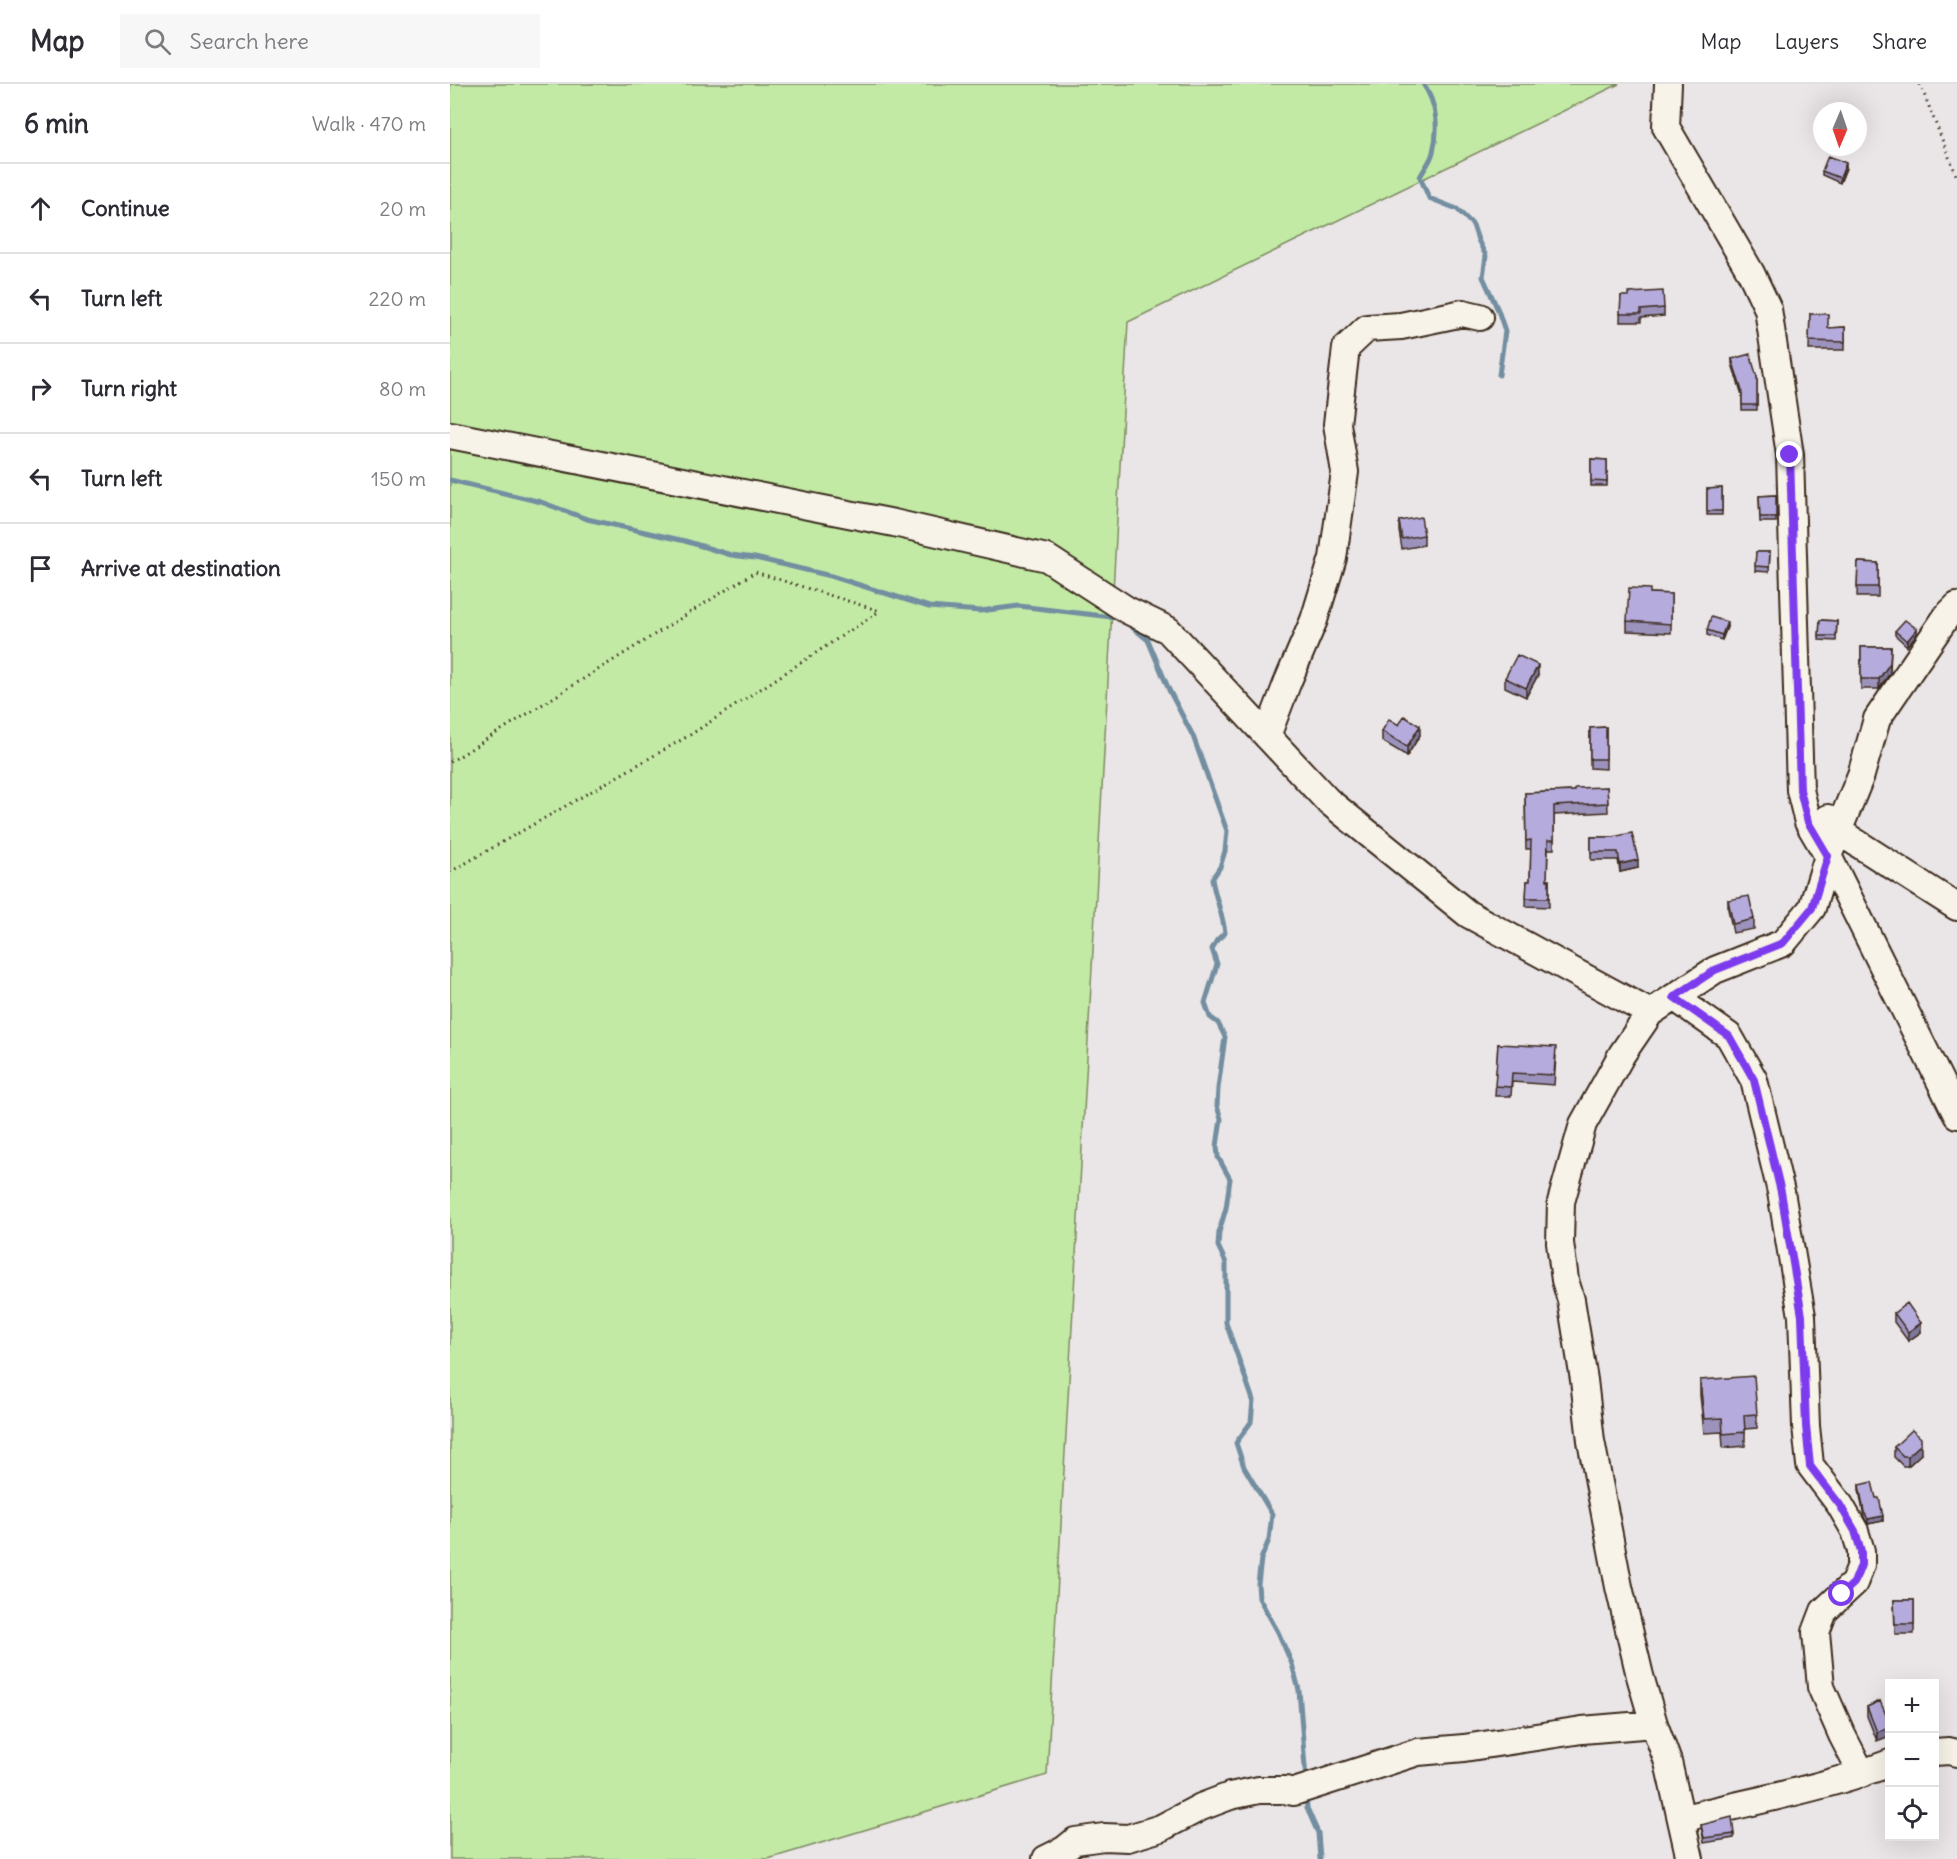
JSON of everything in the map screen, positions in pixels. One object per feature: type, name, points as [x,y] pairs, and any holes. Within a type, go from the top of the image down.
[{"type":"street","points":[[1668,84],[1666,127],[1751,273],[1768,309],[1790,455],[1800,790],[1808,822],[1828,856],[1957,1115]]},
{"type":"street","points":[[1267,736],[1314,620],[1333,558],[1345,472],[1336,424],[1346,348],[1367,328],[1401,326],[1463,313],[1480,317]]},
{"type":"street","points":[[450,435],[894,524],[1047,558],[1127,610],[1168,630],[1327,800],[1468,914],[1650,1013]]},
{"type":"street","points":[[1690,1859],[1668,1762],[1654,1724],[1633,1652],[1619,1587],[1591,1441],[1571,1300],[1565,1280],[1560,1243],[1561,1202],[1583,1124],[1622,1054],[1650,1013],[1715,970],[1783,943],[1812,908],[1828,856],[1861,775],[1877,718],[1947,616],[1957,606]]},
{"type":"street","points":[[1800,790],[1827,816],[1838,831],[1957,907]]},
{"type":"street","points":[[1674,997],[1729,1036],[1754,1080],[1779,1180],[1802,1316],[1806,1426],[1810,1466],[1840,1505],[1855,1531],[1861,1551],[1861,1565],[1854,1583],[1824,1611],[1816,1632],[1821,1687],[1862,1774]]},
{"type":"street","points":[[1046,1859],[1076,1841],[1104,1837],[1128,1838],[1161,1828],[1201,1807],[1230,1796],[1260,1790],[1294,1792],[1418,1752],[1486,1745],[1582,1730],[1654,1724]]},
{"type":"street","points":[[1939,1752],[1957,1753]]},
{"type":"street","points":[[1681,1819],[1804,1791],[1885,1765]]},
{"type":"path","points":[[1920,84],[1957,177]]},
{"type":"path","points":[[450,762],[755,572],[880,611],[690,735],[450,872]]},
{"type":"green space","points":[[450,84],[1619,84],[1128,322],[1047,1775],[768,1859],[450,1859]]},
{"type":"building","points":[[1828,156],[1846,163],[1840,178],[1822,171]]},
{"type":"building","points":[[1663,291],[1664,308],[1641,310],[1641,314],[1620,314],[1621,296],[1629,296],[1629,293]]},
{"type":"building","points":[[1810,314],[1828,314],[1828,328],[1845,327],[1845,342],[1809,341]]},
{"type":"building","points":[[1750,354],[1757,377],[1757,405],[1742,405],[1742,391],[1732,359]]},
{"type":"building","points":[[1591,459],[1607,460],[1607,482],[1591,481]]},
{"type":"building","points":[[1722,488],[1722,511],[1707,511],[1707,489]]},
{"type":"building","points":[[1776,495],[1776,517],[1760,517],[1759,496]]},
{"type":"building","points":[[1421,517],[1424,535],[1402,539],[1399,521]]},
{"type":"building","points":[[1756,552],[1770,552],[1769,567],[1755,566]]},
{"type":"building","points":[[1858,562],[1878,563],[1878,587],[1857,587]]},
{"type":"building","points":[[1629,588],[1650,589],[1650,593],[1671,594],[1671,624],[1627,621]]},
{"type":"building","points":[[1711,617],[1727,622],[1722,635],[1707,630]]},
{"type":"building","points":[[1820,620],[1837,621],[1836,636],[1819,636]]},
{"type":"building","points":[[1905,620],[1917,629],[1907,641],[1895,631]]},
{"type":"building","points":[[1861,647],[1891,647],[1890,663],[1879,679],[1861,679]]},
{"type":"building","points":[[1517,655],[1538,665],[1526,688],[1505,678]]},
{"type":"building","points":[[1404,716],[1420,726],[1407,747],[1382,731],[1389,719],[1399,725]]},
{"type":"building","points":[[1606,727],[1606,759],[1590,759],[1590,728]]},
{"type":"building","points":[[1607,787],[1608,803],[1554,806],[1554,840],[1548,840],[1549,898],[1526,898],[1527,881],[1530,881],[1531,840],[1526,841],[1525,793]]},
{"type":"building","points":[[1632,833],[1638,860],[1620,864],[1618,852],[1591,852],[1591,837],[1613,837]]},
{"type":"building","points":[[1749,896],[1754,919],[1733,924],[1728,900]]},
{"type":"building","points":[[1498,1044],[1556,1047],[1554,1075],[1512,1073],[1511,1087],[1495,1086]]},
{"type":"building","points":[[1907,1303],[1921,1323],[1908,1332],[1894,1313]]},
{"type":"building","points":[[1754,1376],[1757,1414],[1744,1415],[1745,1432],[1723,1434],[1722,1418],[1704,1419],[1700,1380]]},
{"type":"building","points":[[1912,1430],[1921,1438],[1921,1444],[1908,1456],[1903,1456],[1894,1447]]},
{"type":"building","points":[[1872,1482],[1883,1516],[1868,1519],[1864,1512],[1859,1485]]},
{"type":"building","points":[[1894,1600],[1914,1600],[1914,1624],[1895,1624]]},
{"type":"building","points":[[1880,1701],[1885,1712],[1885,1729],[1877,1732],[1867,1707]]},
{"type":"building","points":[[1732,1817],[1734,1834],[1704,1838],[1701,1825]]},
{"type":"waterway","points":[[1423,84],[1434,108],[1436,134],[1432,155],[1420,177],[1429,198],[1457,209],[1473,225],[1486,256],[1483,277],[1505,331],[1499,375]]},
{"type":"waterway","points":[[450,480],[541,502],[587,519],[685,541],[731,555],[755,558],[831,576],[929,607],[980,611],[1019,606],[1120,618]]},
{"type":"waterway","points":[[1127,623],[1148,640],[1169,690],[1193,736],[1227,831],[1225,851],[1220,867],[1212,879],[1225,933],[1212,949],[1217,964],[1205,1003],[1210,1017],[1218,1023],[1225,1037],[1218,1088],[1217,1106],[1221,1119],[1217,1146],[1218,1157],[1230,1179],[1218,1246],[1226,1263],[1226,1323],[1253,1400],[1251,1422],[1236,1443],[1244,1467],[1272,1514],[1269,1540],[1261,1559],[1259,1598],[1292,1664],[1299,1690],[1306,1780]]},
{"type":"waterway","points":[[1306,1795],[1307,1808],[1318,1833],[1320,1859]]},
{"type":"route","points":[[1790,455],[1800,790],[1808,822],[1828,856],[1812,908],[1783,943],[1715,970],[1674,997],[1729,1036],[1754,1080],[1781,1192],[1802,1316],[1806,1426],[1810,1466],[1840,1505],[1855,1531],[1861,1551],[1861,1565],[1854,1583],[1842,1594]]}]
